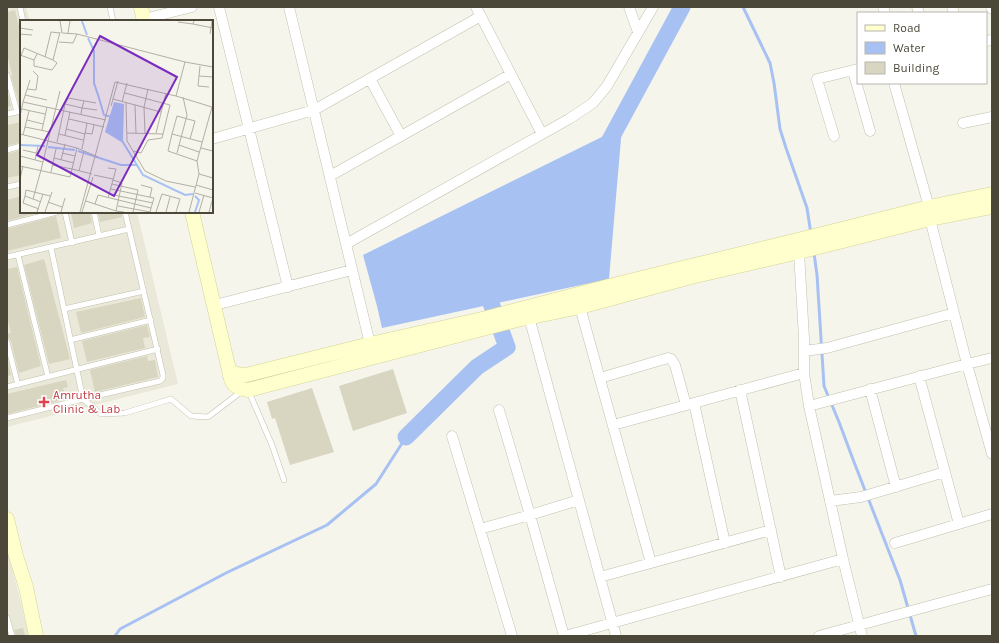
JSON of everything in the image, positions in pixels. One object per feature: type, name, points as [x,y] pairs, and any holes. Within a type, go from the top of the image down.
[{"type":"street","points":[[142,17],[192,7]]},
{"type":"street","points":[[219,7],[288,287]]},
{"type":"street","points":[[289,7],[370,344]]},
{"type":"street","points":[[629,7],[638,32]]},
{"type":"street","points":[[346,244],[542,134],[593,103],[607,86],[653,7]]},
{"type":"street","points":[[213,139],[314,110],[370,78],[479,11],[542,134]]},
{"type":"street","points":[[834,136],[817,79],[856,70]]},
{"type":"street","points":[[330,176],[511,74]]},
{"type":"street","points":[[370,78],[401,136]]},
{"type":"street","points":[[859,84],[870,131]]},
{"type":"street","points":[[894,84],[992,454]]},
{"type":"street","points":[[963,123],[992,117]]},
{"type":"street","points":[[192,213],[230,370],[230,379],[233,385],[239,389],[246,390],[529,317],[580,307],[807,244],[929,213],[992,194]]},
{"type":"street","points":[[929,213],[992,207]]},
{"type":"street","points":[[230,370],[236,374],[246,375],[370,344],[482,319],[605,287],[807,244]]},
{"type":"street","points":[[807,244],[804,373],[808,406],[862,636]]},
{"type":"street","points":[[215,305],[352,270]]},
{"type":"street","points":[[580,307],[651,563]]},
{"type":"street","points":[[804,351],[823,349],[954,313]]},
{"type":"street","points":[[529,317],[616,636]]},
{"type":"street","points":[[600,378],[668,358],[671,359],[675,365],[690,404],[725,543]]},
{"type":"street","points":[[808,406],[992,358]]},
{"type":"street","points":[[613,426],[804,373]]},
{"type":"street","points":[[919,376],[959,524]]},
{"type":"street","points":[[740,390],[781,576]]},
{"type":"street","points":[[870,390],[896,487]]},
{"type":"street","points":[[499,410],[564,636],[843,560]]},
{"type":"street","points":[[452,436],[512,636]]},
{"type":"street","points":[[830,501],[861,497],[945,472]]},
{"type":"street","points":[[480,529],[579,500]]},
{"type":"street","points":[[895,543],[992,514]]},
{"type":"street","points":[[7,518],[14,556],[26,587],[36,636]]},
{"type":"street","points":[[600,577],[771,530]]},
{"type":"street","points":[[819,636],[992,589]]},
{"type":"lane","points":[[20,7],[23,20]]},
{"type":"lane","points":[[110,7],[114,20]]},
{"type":"lane","points":[[7,75],[19,111],[7,114]]},
{"type":"lane","points":[[7,150],[20,146]]},
{"type":"lane","points":[[7,187],[20,184]]},
{"type":"lane","points":[[7,225],[53,213]]},
{"type":"lane","points":[[65,213],[72,243]]},
{"type":"lane","points":[[94,213],[99,236]]},
{"type":"lane","points":[[7,418],[160,381],[162,378],[163,375],[158,349],[125,213]]},
{"type":"lane","points":[[7,258],[129,229]]},
{"type":"lane","points":[[51,248],[83,399],[101,414],[125,413],[170,399],[191,416],[208,417],[246,390],[272,445],[284,480]]},
{"type":"lane","points":[[18,255],[48,377]]},
{"type":"lane","points":[[64,309],[144,291]]},
{"type":"lane","points":[[70,340],[151,320]]},
{"type":"lane","points":[[7,342],[18,385]]},
{"type":"lane","points":[[7,387],[158,349]]},
{"type":"lane","points":[[7,618],[12,636]]},
{"type":"shaded area","points":[[7,7],[26,7],[30,20],[20,20],[20,213],[137,213],[178,384],[7,427]]},
{"type":"shaded area","points":[[7,547],[29,636],[7,636]]},
{"type":"water","points":[[622,127],[609,279],[382,328],[363,255]]},
{"type":"building","points":[[15,10],[20,30],[19,104],[11,76],[7,54],[7,12]]},
{"type":"building","points":[[7,90],[11,106],[7,107]]},
{"type":"building","points":[[20,122],[20,142],[7,146],[7,125]]},
{"type":"building","points":[[20,150],[20,175],[7,178],[7,154]]},
{"type":"building","points":[[20,196],[20,213],[37,213],[7,221],[7,200]]},
{"type":"building","points":[[71,213],[90,213],[92,223],[74,228]]},
{"type":"building","points":[[98,213],[121,213],[122,217],[100,222]]},
{"type":"building","points":[[56,216],[61,238],[7,251],[7,229]]},
{"type":"building","points":[[44,259],[70,359],[49,364],[24,265]]},
{"type":"building","points":[[17,267],[41,366],[19,373],[11,341],[7,338],[7,334],[11,333],[7,317],[7,269]]},
{"type":"building","points":[[141,298],[145,317],[81,333],[76,312]]},
{"type":"building","points":[[147,325],[150,337],[143,338],[145,348],[87,362],[82,341]]},
{"type":"building","points":[[147,356],[148,361],[155,360],[158,377],[95,392],[90,370]]},
{"type":"building","points":[[7,358],[11,375],[7,376]]},
{"type":"building","points":[[393,369],[407,413],[353,431],[339,386]]},
{"type":"building","points":[[66,380],[68,387],[63,388],[66,399],[7,414],[7,394]]},
{"type":"building","points":[[312,388],[334,452],[290,465],[275,418],[272,419],[267,402]]},
{"type":"building","points":[[23,628],[25,636],[16,636],[14,630]]},
{"type":"waterway","points":[[604,151],[682,7]]},
{"type":"waterway","points":[[743,7],[770,63],[780,129],[807,208],[811,234]]},
{"type":"waterway","points":[[814,253],[817,275],[824,386],[900,580],[916,636]]},
{"type":"waterway","points":[[406,437],[477,367],[507,347],[484,284]]},
{"type":"waterway","points":[[115,636],[120,629],[226,573],[327,525],[376,484],[406,437]]},
{"type":"place","name":"Amrutha Clinic & Lab","points":[[44,402]]}]
